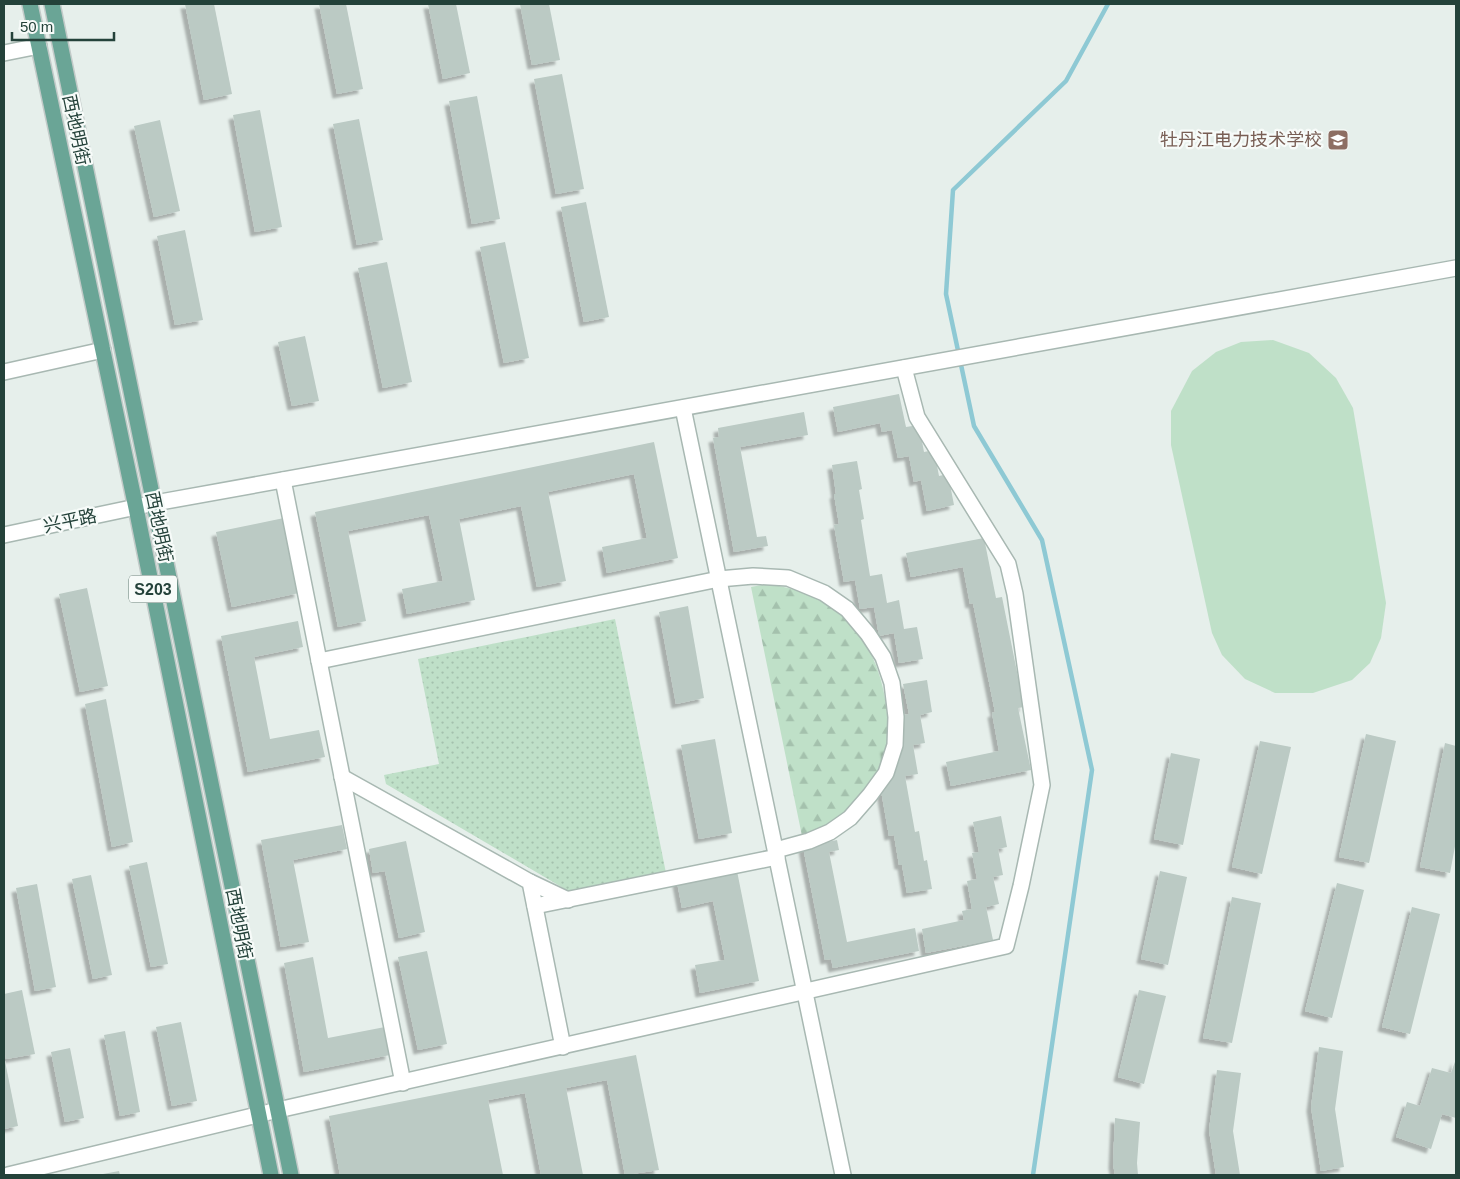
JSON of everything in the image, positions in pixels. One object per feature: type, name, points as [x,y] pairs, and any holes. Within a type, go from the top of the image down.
[{"type":"main road","name":"西地明街","points":[[30,4],[136,508],[271,1175]]},
{"type":"main road","name":"西地明街","points":[[52,4],[291,1175]]},
{"type":"street","points":[[4,53],[39,46]]},
{"type":"street","name":"兴平路","points":[[4,535],[155,503],[1456,268]]},
{"type":"street","points":[[4,372],[103,350]]},
{"type":"street","points":[[8,1175],[278,1110],[806,993],[1006,946],[1042,785],[1015,594],[1008,564],[917,417],[904,368]]},
{"type":"street","points":[[683,408],[843,1175]]},
{"type":"street","points":[[283,480],[403,1082]]},
{"type":"street","points":[[319,661],[719,579],[753,576],[788,578],[824,593],[847,609],[868,634],[883,657],[892,683],[896,717],[895,745],[886,773],[850,818],[830,832],[776,853],[535,906]]},
{"type":"street","points":[[342,777],[530,882],[568,900]]},
{"type":"street","points":[[530,882],[563,1047]]},
{"type":"green space","points":[[1273,340],[1309,353],[1336,378],[1353,408],[1386,603],[1381,638],[1370,663],[1352,680],[1313,693],[1275,693],[1245,679],[1222,655],[1212,633],[1171,445],[1171,411],[1192,371],[1216,352],[1241,342]]},
{"type":"green space","points":[[767,584],[813,596],[838,611],[858,633],[873,658],[885,700],[888,742],[882,764],[875,776],[863,794],[836,820],[818,831],[802,836],[751,587]]},
{"type":"green space","points":[[615,619],[666,873],[570,892],[386,784],[384,775],[439,764],[418,659]]},
{"type":"building","points":[[185,4],[214,4],[232,94],[204,100]]},
{"type":"building","points":[[319,4],[346,4],[363,89],[337,94]]},
{"type":"building","points":[[428,4],[456,4],[470,73],[443,79]]},
{"type":"building","points":[[520,4],[549,4],[560,60],[532,65]]},
{"type":"building","points":[[562,74],[584,189],[556,194],[534,79]]},
{"type":"building","points":[[477,96],[500,219],[472,224],[449,101]]},
{"type":"building","points":[[260,110],[282,227],[255,232],[233,115]]},
{"type":"building","points":[[359,119],[383,240],[357,245],[333,124]]},
{"type":"building","points":[[160,120],[180,211],[154,217],[134,126]]},
{"type":"building","points":[[586,202],[609,317],[584,322],[561,207]]},
{"type":"building","points":[[185,230],[203,320],[175,325],[157,236]]},
{"type":"building","points":[[505,242],[529,358],[504,363],[480,247]]},
{"type":"building","points":[[387,262],[412,382],[383,388],[358,268]]},
{"type":"building","points":[[305,336],[319,401],[292,406],[278,342]]},
{"type":"building","points":[[899,394],[906,427],[919,425],[924,452],[934,450],[939,476],[948,474],[954,505],[927,511],[921,480],[914,482],[909,456],[898,458],[892,430],[882,432],[880,423],[838,432],[833,407]]},
{"type":"building","points":[[804,412],[808,435],[740,447],[757,537],[766,536],[768,546],[734,552],[713,438],[719,437],[718,428]]},
{"type":"building","points":[[654,442],[678,558],[607,573],[602,547],[647,538],[634,474],[548,492],[566,581],[537,587],[521,506],[459,519],[475,600],[407,614],[402,589],[443,581],[429,515],[348,531],[366,621],[338,627],[315,512]]},
{"type":"building","points":[[857,461],[862,489],[859,490],[864,519],[861,520],[870,576],[882,574],[887,603],[899,600],[904,629],[917,627],[923,659],[899,663],[894,633],[879,636],[874,607],[860,609],[855,580],[844,582],[834,525],[839,524],[832,465]]},
{"type":"building","points":[[284,518],[299,593],[232,607],[216,532]]},
{"type":"building","points":[[984,538],[996,598],[1002,597],[1024,707],[1018,708],[1031,770],[951,786],[946,762],[999,751],[992,713],[995,712],[973,603],[970,604],[963,567],[911,577],[906,553]]},
{"type":"building","points":[[87,588],[108,686],[80,692],[59,594]]},
{"type":"building","points":[[688,606],[704,698],[676,704],[659,612]]},
{"type":"building","points":[[298,621],[303,647],[254,657],[270,739],[319,730],[325,757],[248,772],[221,636]]},
{"type":"building","points":[[927,680],[932,712],[920,715],[925,743],[913,745],[918,774],[905,776],[915,832],[919,831],[924,861],[927,860],[932,889],[907,893],[902,865],[899,865],[894,835],[889,836],[879,779],[890,777],[885,748],[899,746],[894,717],[909,714],[903,684]]},
{"type":"building","points":[[106,699],[133,842],[112,847],[85,704]]},
{"type":"building","points":[[1366,734],[1396,741],[1369,863],[1339,857]]},
{"type":"building","points":[[715,739],[732,833],[699,839],[681,745]]},
{"type":"building","points":[[1260,741],[1291,747],[1262,874],[1232,867]]},
{"type":"building","points":[[1445,743],[1456,746],[1456,841],[1450,873],[1420,867]]},
{"type":"building","points":[[1171,753],[1200,759],[1183,845],[1154,839]]},
{"type":"building","points":[[1001,816],[1007,847],[998,849],[1003,875],[993,877],[999,904],[986,907],[993,940],[926,953],[922,929],[964,920],[962,911],[972,909],[967,881],[977,879],[972,853],[979,852],[973,822]]},
{"type":"building","points":[[342,825],[347,849],[293,860],[309,942],[281,947],[261,840]]},
{"type":"building","points":[[837,840],[839,850],[829,852],[847,942],[915,928],[919,951],[833,968],[831,959],[825,960],[803,847]]},
{"type":"building","points":[[406,841],[425,932],[399,938],[385,871],[373,873],[369,849]]},
{"type":"building","points":[[147,862],[168,964],[151,967],[129,866]]},
{"type":"building","points":[[736,866],[759,981],[700,993],[695,965],[725,960],[713,901],[682,908],[676,877]]},
{"type":"building","points":[[1160,871],[1187,877],[1168,965],[1141,959]]},
{"type":"building","points":[[91,875],[112,975],[93,979],[72,879]]},
{"type":"building","points":[[1337,883],[1364,890],[1332,1018],[1305,1011]]},
{"type":"building","points":[[37,884],[56,987],[35,991],[16,888]]},
{"type":"building","points":[[1232,897],[1261,903],[1232,1043],[1203,1038]]},
{"type":"building","points":[[1412,907],[1440,914],[1410,1034],[1382,1027]]},
{"type":"building","points":[[427,951],[447,1044],[418,1050],[398,957]]},
{"type":"building","points":[[313,957],[328,1038],[385,1027],[390,1055],[304,1072],[284,963]]},
{"type":"building","points":[[22,990],[35,1054],[6,1059],[4,1047],[4,994]]},
{"type":"building","points":[[1139,990],[1166,996],[1144,1084],[1118,1077]]},
{"type":"building","points":[[181,1022],[197,1101],[172,1106],[156,1027]]},
{"type":"building","points":[[125,1031],[140,1112],[120,1116],[104,1035]]},
{"type":"building","points":[[1319,1047],[1343,1051],[1335,1109],[1344,1167],[1321,1171],[1311,1107]]},
{"type":"building","points":[[70,1048],[84,1118],[65,1122],[51,1052]]},
{"type":"building","points":[[636,1055],[659,1170],[625,1175],[607,1080],[566,1088],[583,1175],[541,1175],[525,1093],[488,1100],[503,1175],[340,1175],[329,1116]]},
{"type":"building","points":[[4,1056],[18,1126],[4,1129]]},
{"type":"building","points":[[1456,1059],[1456,1118],[1442,1114],[1431,1149],[1396,1137],[1407,1102],[1420,1106],[1432,1068],[1451,1073]]},
{"type":"building","points":[[1217,1070],[1241,1073],[1233,1131],[1240,1175],[1216,1175],[1209,1130]]},
{"type":"building","points":[[1115,1118],[1140,1122],[1138,1175],[1115,1175],[1113,1164]]},
{"type":"building","points":[[119,1171],[120,1175],[103,1175],[103,1174]]},
{"type":"waterway","points":[[1033,1175],[1092,770],[1042,540],[974,426],[946,294],[953,190],[1066,81],[1108,4]]},
{"type":"place","name":"牡丹江电力技术学校","points":[[1338,140]]}]
